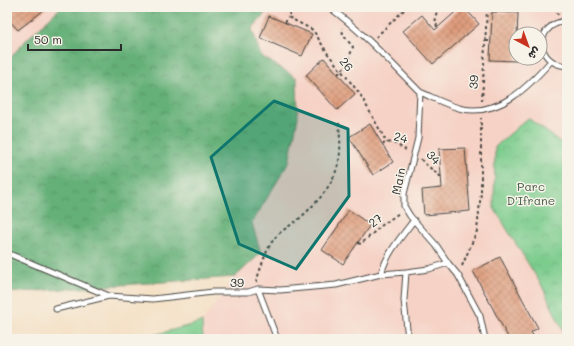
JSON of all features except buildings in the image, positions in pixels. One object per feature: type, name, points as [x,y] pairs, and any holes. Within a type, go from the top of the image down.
[{"type":"lane","points":[[329,7],[371,42],[420,92],[463,109],[482,109],[502,104],[526,87],[551,61]]},
{"type":"lane","points":[[567,21],[554,24],[545,33],[542,45],[546,57],[558,65],[567,66]]},
{"type":"lane","name":"Main","points":[[420,92],[418,138],[404,194],[405,209],[436,245],[448,263]]},
{"type":"lane","points":[[381,274],[386,258],[414,220]]},
{"type":"lane","name":"39","points":[[7,253],[109,296],[134,299],[153,299],[213,292],[248,292],[258,289],[280,290],[336,285],[381,274],[406,272]]},
{"type":"lane","points":[[408,339],[404,300],[406,272],[429,269],[448,263],[458,274],[480,316],[485,339]]},
{"type":"lane","points":[[258,289],[278,339]]},
{"type":"lane","points":[[56,308],[109,296]]},
{"type":"path","points":[[286,23],[293,7]]},
{"type":"path","points":[[371,42],[407,7]]},
{"type":"path","points":[[437,28],[435,17],[439,7]]},
{"type":"path","name":"39","points":[[458,274],[477,231],[481,192],[482,109],[487,8],[489,7]]},
{"type":"path","name":"26","points":[[288,17],[313,30],[328,54],[360,94],[387,143]]},
{"type":"path","points":[[338,74],[346,66],[353,47],[343,35],[341,28],[347,21]]},
{"type":"path","points":[[258,289],[256,282],[273,240],[309,210],[327,190],[332,181],[338,165],[340,151],[339,123]]},
{"type":"path","name":"24","points":[[382,144],[392,142],[407,150],[416,148]]},
{"type":"path","name":"34","points":[[416,148],[423,162],[441,177]]},
{"type":"path","name":"27","points":[[358,243],[361,244],[381,226],[405,209]]},
{"type":"highlighted area","points":[[274,101],[348,129],[349,196],[296,269],[239,244],[211,157]]},
{"type":"shaded area","points":[[7,7],[61,7],[23,43],[7,62]]},
{"type":"shaded area","points":[[270,7],[567,7],[567,147],[528,118],[542,286],[567,339],[204,339],[202,322],[235,277],[261,253],[252,223],[289,162],[298,117],[297,78],[261,56],[252,29]]},
{"type":"green space","points":[[61,7],[270,7],[252,29],[261,56],[297,78],[298,117],[289,162],[252,223],[261,253],[235,277],[7,293],[7,62],[23,43]]},
{"type":"green space","name":"Parc D'Ifrane","points":[[528,118],[567,147],[567,339],[542,286],[494,208],[495,147]]},
{"type":"green space","points":[[202,322],[203,339],[139,339]]}]
